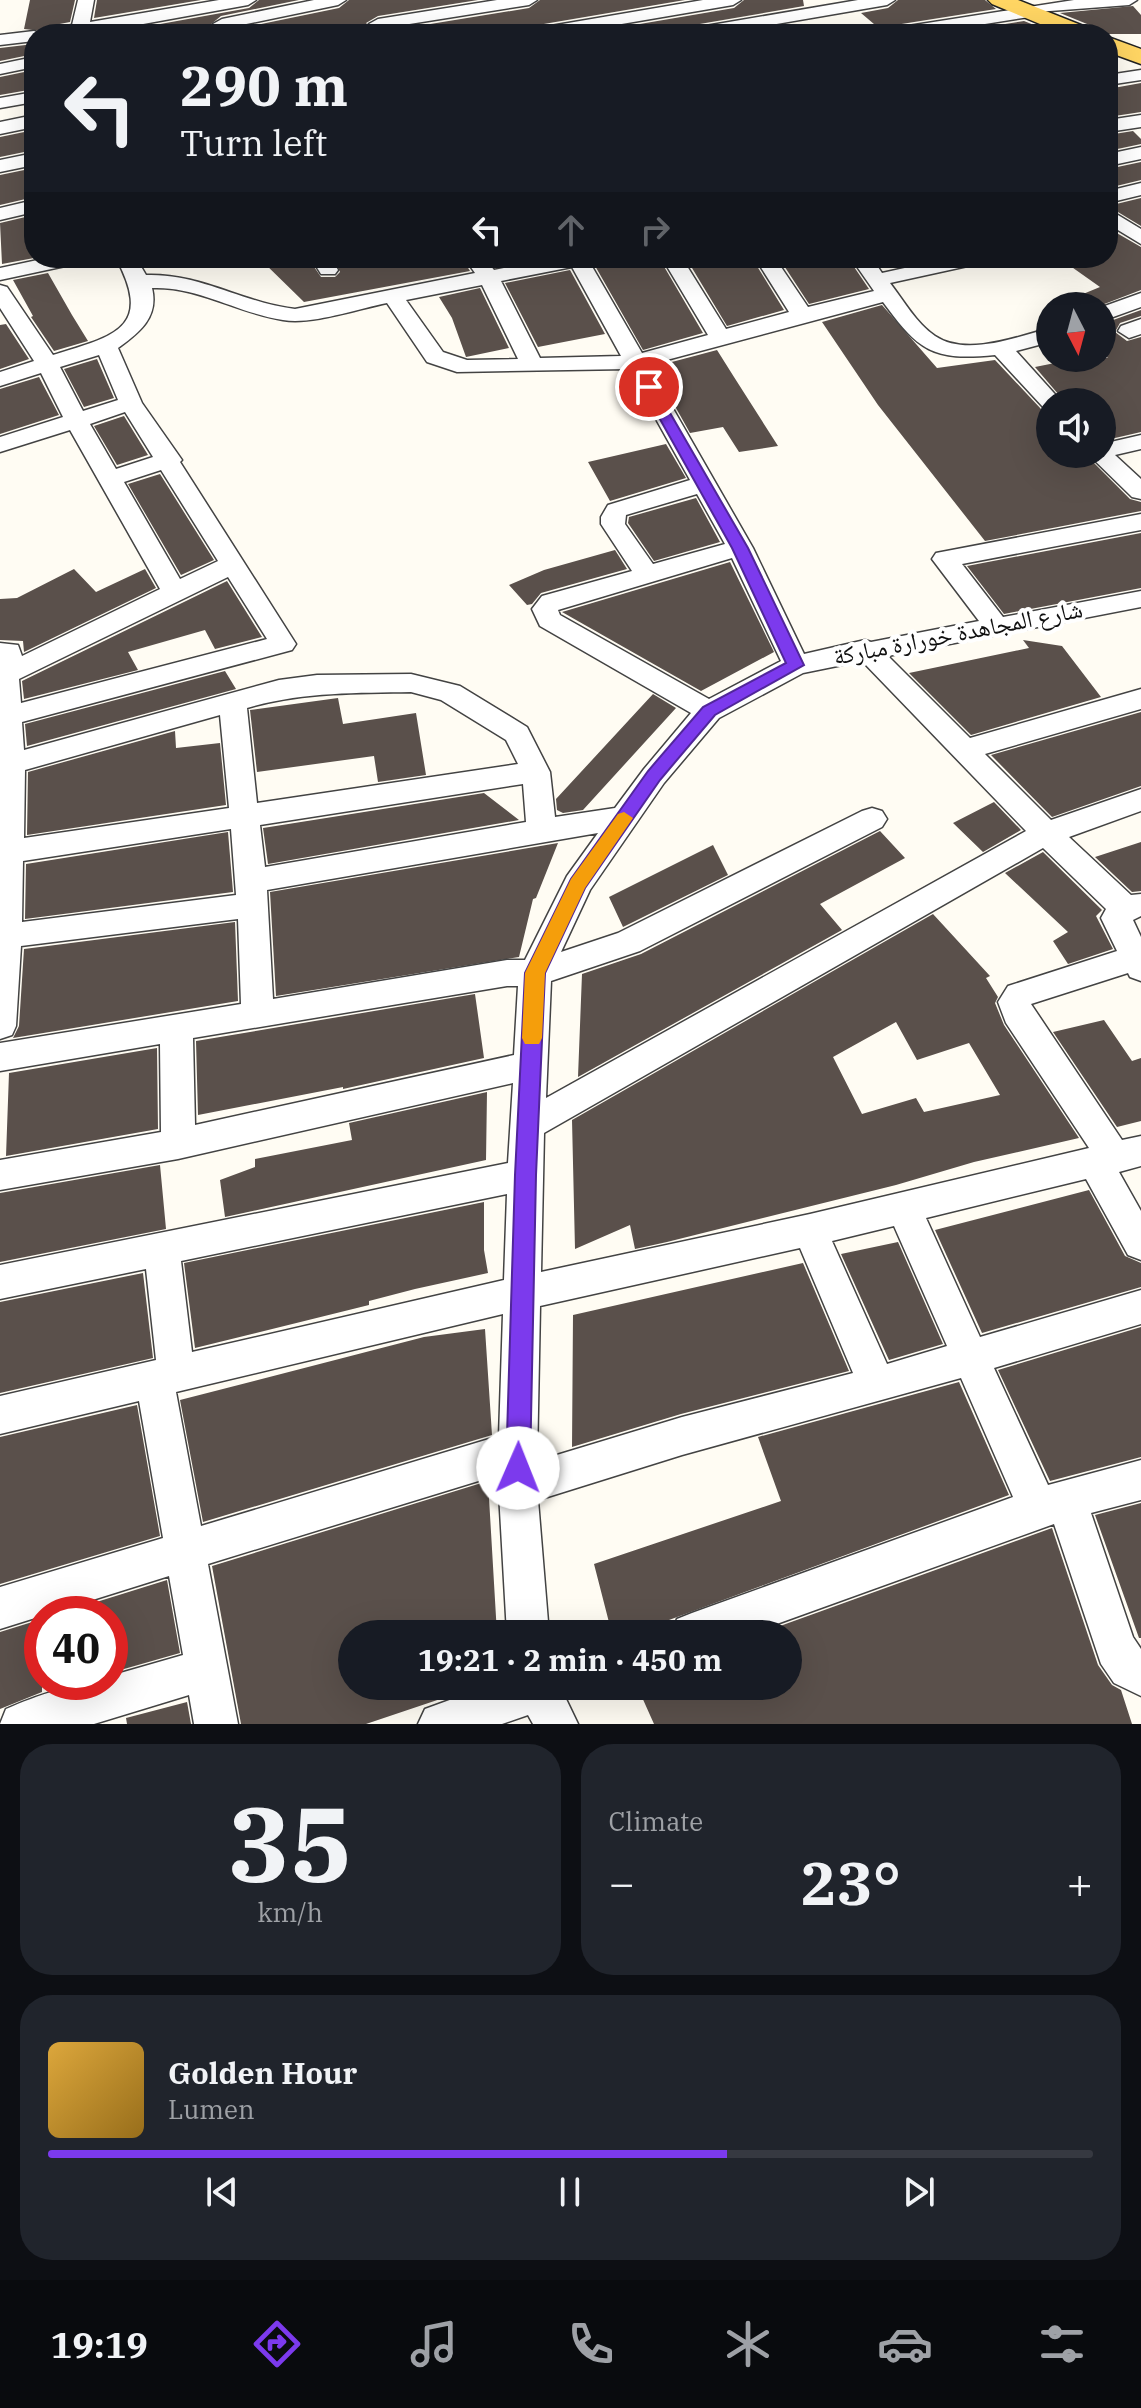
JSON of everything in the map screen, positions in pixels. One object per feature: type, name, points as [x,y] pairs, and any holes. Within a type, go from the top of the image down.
[{"type":"main road","points":[[999,0],[1065,24]]},
{"type":"main road","points":[[1118,39],[1141,48]]},
{"type":"main road","points":[[1118,48],[1141,57]]},
{"type":"street","points":[[81,24],[86,0]]},
{"type":"street","points":[[154,24],[156,0]]},
{"type":"street","points":[[161,24],[248,0]]},
{"type":"street","points":[[221,24],[338,0]]},
{"type":"street","points":[[309,24],[527,0],[549,24]]},
{"type":"street","points":[[589,24],[672,4],[733,0]]},
{"type":"street","points":[[747,24],[887,0]]},
{"type":"street","points":[[956,24],[1091,2],[1129,0]]},
{"type":"street","points":[[672,4],[688,24]]},
{"type":"street","points":[[1030,13],[1065,24]]},
{"type":"street","points":[[1092,24],[1141,16]]},
{"type":"street","points":[[0,40],[24,37]]},
{"type":"street","points":[[0,69],[24,65]]},
{"type":"street","points":[[1118,78],[1141,75]]},
{"type":"street","points":[[0,103],[24,99]]},
{"type":"street","points":[[0,128],[24,123]]},
{"type":"street","points":[[1118,158],[1139,155]]},
{"type":"street","points":[[0,166],[24,161]]},
{"type":"street","points":[[1118,195],[1141,189]]},
{"type":"street","points":[[0,214],[24,208]]},
{"type":"street","points":[[0,274],[29,268]]},
{"type":"street","points":[[0,379],[106,346],[130,331],[142,318],[144,309],[140,282],[132,268]]},
{"type":"street","points":[[482,268],[532,364]]},
{"type":"street","points":[[140,282],[169,281],[195,285],[258,309],[295,315],[532,268]]},
{"type":"street","points":[[586,268],[740,548],[796,665]]},
{"type":"street","points":[[678,268],[720,337]]},
{"type":"street","points":[[771,268],[802,315]]},
{"type":"street","points":[[868,268],[928,344],[960,353],[1001,348],[1036,339]]},
{"type":"street","points":[[393,297],[435,357],[465,367],[635,362],[802,315],[946,268]]},
{"type":"street","points":[[1116,309],[1141,299]]},
{"type":"street","points":[[3,304],[48,365],[77,422],[175,593]]},
{"type":"street","points":[[8,716],[283,644],[170,460],[131,403],[106,346]]},
{"type":"street","points":[[1001,348],[1038,388]]},
{"type":"street","points":[[0,445],[131,403]]},
{"type":"street","points":[[1116,448],[1141,442]]},
{"type":"street","points":[[109,479],[170,460]]},
{"type":"street","points":[[1116,467],[1141,492]]},
{"type":"street","points":[[647,574],[613,524],[617,510],[704,484]]},
{"type":"street","points":[[996,626],[945,559],[1141,522]]},
{"type":"street","points":[[709,711],[549,620],[545,609],[551,602],[740,548]]},
{"type":"street","points":[[0,1026],[11,764],[2,663],[175,593],[233,564]]},
{"type":"street","name":"شارع المجاهدة خورارة مباركة","points":[[527,1620],[518,1468],[525,1175],[535,973],[578,884],[654,776],[709,711],[796,665],[865,649],[1141,599]]},
{"type":"street","points":[[865,649],[1046,833],[1133,906],[1116,918],[1137,963],[1019,995],[1014,1002],[1017,1014],[1117,1157],[1141,1244]]},
{"type":"street","points":[[11,764],[232,700],[317,684],[411,683],[450,693],[517,734],[536,772],[541,830]]},
{"type":"street","points":[[963,750],[1141,699]]},
{"type":"street","points":[[232,700],[246,818],[258,1015]]},
{"type":"street","points":[[8,852],[536,772]]},
{"type":"street","points":[[528,1125],[1046,833],[1141,800]]},
{"type":"street","points":[[6,936],[252,893],[541,830],[624,818]]},
{"type":"street","points":[[0,1057],[507,973],[535,973],[629,942],[872,819]]},
{"type":"street","points":[[176,1027],[178,1144]]},
{"type":"street","points":[[0,1175],[178,1144],[530,1065]]},
{"type":"street","points":[[0,1415],[1117,1157]]},
{"type":"street","points":[[0,1282],[525,1175]]},
{"type":"street","points":[[903,1207],[970,1358],[1052,1503],[1116,1649],[1129,1668],[1141,1675]]},
{"type":"street","points":[[810,1230],[877,1385]]},
{"type":"street","points":[[162,1251],[165,1377],[185,1552],[216,1724]]},
{"type":"street","points":[[0,1608],[185,1552],[518,1468],[682,1436],[877,1385],[1141,1307]]},
{"type":"street","points":[[730,1620],[1052,1503],[1141,1480]]},
{"type":"street","points":[[21,1724],[207,1669]]},
{"type":"street","points":[[440,1724],[533,1700]]},
{"type":"building","points":[[30,0],[75,0],[70,22],[25,24]]},
{"type":"building","points":[[97,0],[201,0],[94,18]]},
{"type":"building","points":[[259,0],[299,0],[221,16],[211,24],[160,24],[249,8]]},
{"type":"building","points":[[349,0],[478,0],[378,16],[366,23],[262,24],[339,8]]},
{"type":"building","points":[[540,0],[685,0],[544,24],[430,24],[529,8]]},
{"type":"building","points":[[744,0],[803,0],[804,6],[700,24],[640,24],[734,8]]},
{"type":"building","points":[[898,0],[985,0],[996,9],[902,24],[874,24],[861,13],[888,8]]},
{"type":"building","points":[[1133,6],[1141,15],[1141,34],[1118,34],[1118,24],[1087,24],[1060,13]]},
{"type":"building","points":[[24,45],[24,56],[0,61],[0,48]]},
{"type":"building","points":[[24,72],[24,91],[0,95],[0,77]]},
{"type":"building","points":[[1141,83],[1141,112],[1118,115],[1118,87]]},
{"type":"building","points":[[1133,131],[1141,139],[1141,144],[1118,149],[1118,133]]},
{"type":"building","points":[[24,132],[24,152],[0,157],[0,137]]},
{"type":"building","points":[[1141,162],[1141,180],[1118,186],[1118,167]]},
{"type":"building","points":[[24,170],[24,199],[0,205],[0,175]]},
{"type":"building","points":[[1141,198],[1141,226],[1118,212],[1118,204]]},
{"type":"building","points":[[24,217],[24,260],[2,264],[0,223]]},
{"type":"building","points":[[1118,234],[1141,247],[1141,290],[1116,300],[1116,292],[1088,292],[1100,287],[1073,268],[1118,268]]},
{"type":"building","points":[[269,268],[315,268],[321,277],[335,277],[340,272],[338,268],[468,268],[470,271],[304,302]]},
{"type":"building","points":[[596,268],[665,268],[703,333],[643,350]]},
{"type":"building","points":[[692,268],[758,268],[784,310],[727,326]]},
{"type":"building","points":[[786,268],[855,268],[869,289],[809,304]]},
{"type":"building","points":[[570,270],[605,334],[538,347],[505,283]]},
{"type":"building","points":[[48,273],[88,341],[54,351],[31,317],[13,280]]},
{"type":"building","points":[[480,288],[509,348],[466,357],[452,318],[439,297]]},
{"type":"building","points":[[882,305],[937,368],[995,360],[1036,404],[1036,468],[1099,468],[1130,499],[1141,502],[1141,511],[985,541],[878,405],[822,322]]},
{"type":"building","points":[[1141,310],[1141,316],[1120,323],[1116,330],[1116,319]]},
{"type":"building","points":[[6,324],[29,359],[0,369],[0,325]]},
{"type":"building","points":[[1116,333],[1127,341],[1141,337],[1141,432],[1116,438],[1116,388],[1053,388],[1039,372],[1116,372]]},
{"type":"building","points":[[717,350],[778,446],[739,452],[723,427],[690,433],[653,367]]},
{"type":"building","points":[[97,359],[114,398],[84,407],[64,369]]},
{"type":"building","points":[[39,377],[59,415],[0,434],[0,389]]},
{"type":"building","points":[[124,416],[148,455],[117,465],[94,426]]},
{"type":"building","points":[[666,444],[686,478],[610,501],[588,462]]},
{"type":"building","points":[[160,474],[214,560],[181,575],[128,484]]},
{"type":"building","points":[[696,498],[720,542],[654,561],[628,523],[629,517]]},
{"type":"building","points":[[1141,533],[1141,588],[1004,614],[967,566]]},
{"type":"building","points":[[615,550],[627,569],[541,593],[532,604],[527,605],[509,585],[544,570]]},
{"type":"building","points":[[730,562],[774,652],[701,691],[562,612]]},
{"type":"building","points":[[74,569],[96,592],[145,569],[156,588],[24,652],[23,641],[0,640],[0,599],[17,598]]},
{"type":"building","points":[[227,581],[262,637],[215,649],[205,630],[128,652],[138,670],[24,699],[22,681]]},
{"type":"building","points":[[1023,640],[1062,646],[1101,697],[971,735],[909,673],[1029,648]]},
{"type":"building","points":[[225,671],[236,689],[27,746],[25,724]]},
{"type":"building","points":[[653,694],[676,708],[583,810],[563,813],[557,810],[556,799]]},
{"type":"building","points":[[338,698],[343,724],[416,713],[426,775],[378,782],[374,756],[257,772],[250,710]]},
{"type":"building","points":[[1141,712],[1141,786],[1052,817],[991,755]]},
{"type":"building","points":[[175,731],[176,748],[220,743],[226,805],[27,835],[28,772]]},
{"type":"building","points":[[484,793],[519,820],[268,864],[263,828]]},
{"type":"building","points":[[994,802],[1021,830],[983,852],[953,823]]},
{"type":"building","points":[[880,831],[905,858],[820,904],[842,930],[578,1077],[582,974],[641,954]]},
{"type":"building","points":[[228,832],[233,892],[25,919],[26,864]]},
{"type":"building","points":[[1141,842],[1141,891],[1132,892],[1095,857]]},
{"type":"building","points":[[558,843],[533,899],[519,957],[276,996],[270,892]]},
{"type":"building","points":[[713,845],[728,875],[623,927],[609,897]]},
{"type":"building","points":[[1043,852],[1102,910],[1096,916],[1113,949],[1068,964],[1053,941],[1068,932],[1005,873]]},
{"type":"building","points":[[933,914],[990,976],[986,978],[998,997],[995,1003],[1004,1025],[1079,1138],[974,1162],[896,1185],[667,1242],[635,1249],[630,1225],[575,1249],[572,1120]],"holes":[[[896,1022],[917,1060],[969,1043],[1000,1095],[924,1112],[916,1098],[862,1114],[833,1057]]]},
{"type":"building","points":[[235,922],[238,1001],[13,1038],[19,1026],[24,949]]},
{"type":"building","points":[[475,994],[484,1058],[343,1089],[198,1115],[196,1041]]},
{"type":"building","points":[[1104,1020],[1132,1061],[1141,1058],[1141,1121],[1117,1127],[1053,1032]]},
{"type":"building","points":[[157,1048],[158,1129],[6,1156],[9,1073]]},
{"type":"building","points":[[487,1092],[486,1160],[225,1217],[220,1180],[255,1167],[255,1159],[352,1140],[349,1123]]},
{"type":"building","points":[[160,1165],[166,1229],[0,1262],[0,1193]]},
{"type":"building","points":[[1089,1190],[1125,1256],[1141,1263],[1141,1287],[982,1333],[935,1230]]},
{"type":"building","points":[[484,1202],[484,1250],[488,1273],[415,1289],[369,1301],[369,1305],[195,1348],[184,1263]]},
{"type":"building","points":[[898,1242],[943,1344],[889,1360],[841,1254]]},
{"type":"building","points":[[803,1263],[849,1371],[681,1414],[572,1447],[573,1315]]},
{"type":"building","points":[[143,1273],[153,1358],[0,1393],[0,1302]]},
{"type":"building","points":[[1141,1327],[1141,1457],[1050,1481],[998,1370]]},
{"type":"building","points":[[485,1329],[492,1435],[203,1522],[180,1400],[424,1337]]},
{"type":"building","points":[[959,1382],[1009,1495],[669,1620],[608,1620],[594,1564],[781,1501],[758,1437]]},
{"type":"building","points":[[137,1405],[160,1536],[0,1584],[0,1437]]},
{"type":"building","points":[[488,1481],[496,1620],[338,1620],[338,1700],[437,1700],[366,1724],[241,1724],[212,1566]]},
{"type":"building","points":[[1141,1503],[1141,1638],[1139,1638],[1095,1515]]},
{"type":"building","points":[[1052,1528],[1098,1665],[1112,1685],[1121,1690],[1132,1724],[654,1724],[643,1700],[802,1700],[802,1620],[797,1620]]},
{"type":"building","points":[[167,1580],[180,1653],[128,1668],[128,1596],[116,1596]]},
{"type":"building","points":[[24,1625],[24,1699],[0,1709],[0,1632]]},
{"type":"building","points":[[187,1702],[191,1724],[127,1724],[126,1718]]},
{"type":"slow traffic","points":[[532,1038],[535,973],[578,884],[624,818]]},
{"type":"route","points":[[518,1468],[525,1175],[535,973],[578,884],[654,776],[709,711],[796,665],[740,548],[649,387]]}]
